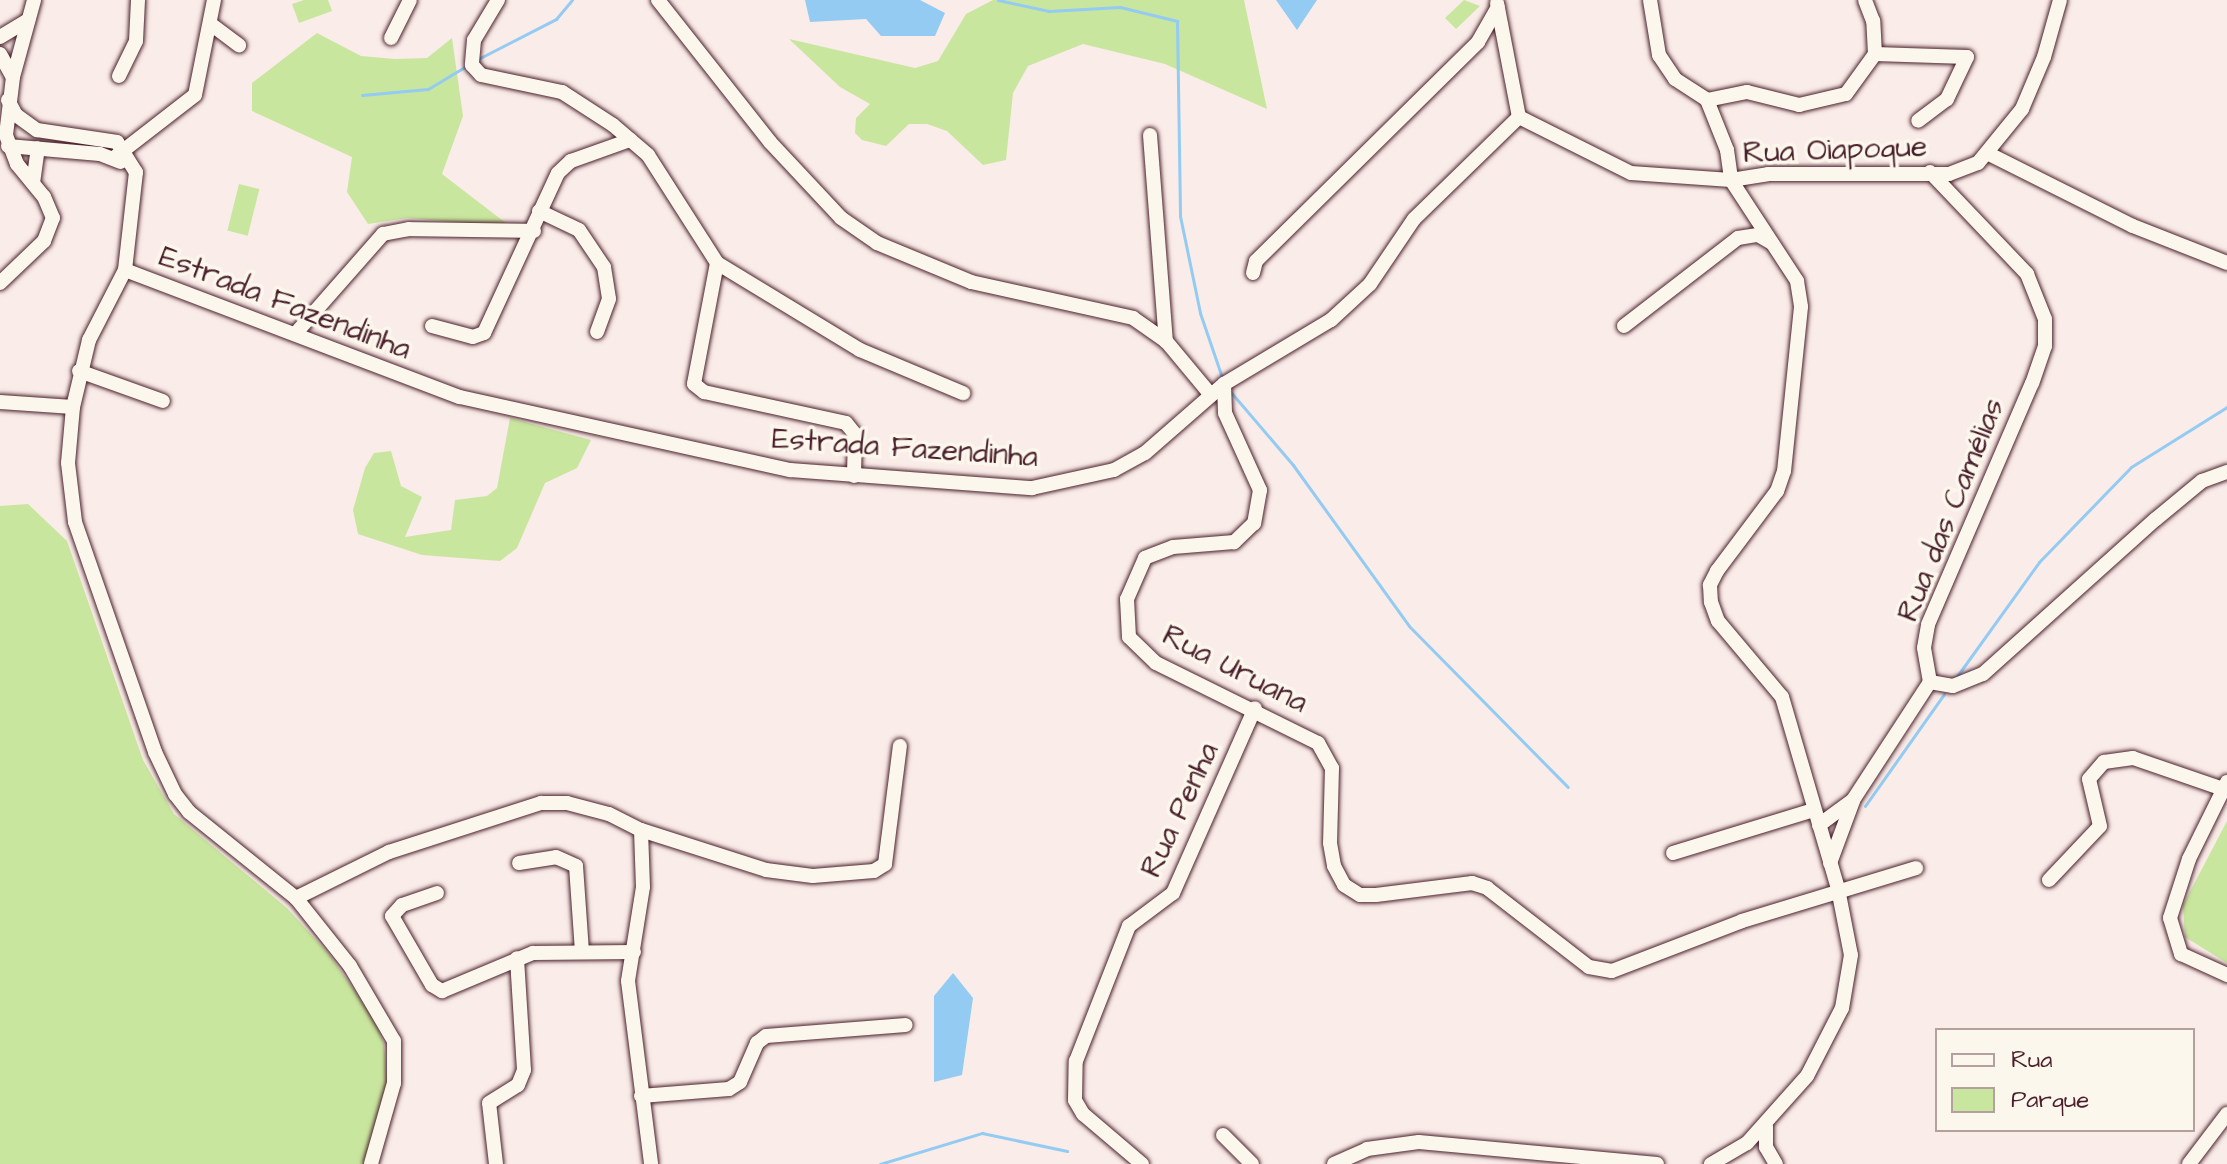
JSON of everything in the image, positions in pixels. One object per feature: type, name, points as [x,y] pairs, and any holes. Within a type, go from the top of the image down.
[{"type":"street","points":[[119,76],[136,41],[138,0]]},
{"type":"street","points":[[7,140],[43,148],[113,153],[195,95],[212,25],[214,0]]},
{"type":"street","points":[[391,38],[410,0]]},
{"type":"street","points":[[498,0],[471,52],[481,75],[562,92],[630,140],[668,183],[717,263],[860,350],[963,393]]},
{"type":"street","points":[[1650,0],[1659,55],[1675,79],[1707,100],[1727,150],[1731,180],[1797,281],[1801,307],[1788,455],[1777,491],[1717,571],[1710,585],[1711,602],[1718,621],[1782,697],[1838,889],[1851,955],[1842,1008],[1807,1076],[1766,1126],[1711,1164]]},
{"type":"street","points":[[1707,100],[1747,92],[1799,105],[1836,99],[1856,83],[1875,54],[1873,21],[1865,0]]},
{"type":"street","name":"Rua Oiapoque","points":[[1519,117],[1631,173],[1731,180],[1768,174],[1965,170],[1987,153],[2022,109],[2044,57],[2060,0]]},
{"type":"street","points":[[0,283],[50,230],[50,209],[7,140],[8,100],[35,1]]},
{"type":"street","points":[[663,3],[811,190],[877,243],[971,282],[1133,318],[1166,341],[1211,395]]},
{"type":"street","points":[[1497,3],[1519,117]]},
{"type":"street","points":[[1253,273],[1256,261],[1478,42],[1497,3]]},
{"type":"street","points":[[0,37],[28,20]]},
{"type":"street","points":[[212,25],[239,45]]},
{"type":"street","points":[[0,54],[13,77]]},
{"type":"street","points":[[1875,54],[1967,57],[1947,99],[1918,121]]},
{"type":"street","points":[[8,100],[16,115],[44,132]]},
{"type":"street","name":"Estrada Fazendinha","points":[[371,1164],[394,1083],[394,1041],[350,966],[296,898],[189,812],[163,774],[75,522],[68,463],[79,371],[89,340],[125,270],[460,397],[790,470],[1032,488],[1081,481],[1145,453],[1227,383],[1296,345],[1370,284],[1414,219],[1519,117]]},
{"type":"street","points":[[7,140],[44,132],[103,137]]},
{"type":"street","points":[[33,183],[44,132]]},
{"type":"street","points":[[1150,135],[1166,341]]},
{"type":"street","points":[[103,137],[113,153]]},
{"type":"street","points":[[103,137],[113,153],[136,172],[125,270]]},
{"type":"street","points":[[432,326],[473,337],[484,333],[534,231],[549,185],[571,161],[630,140]]},
{"type":"street","points":[[1987,153],[2133,226],[2227,263]]},
{"type":"street","name":"Rua das Camélias","points":[[1930,172],[2027,274],[2040,295],[2045,332],[2032,383],[1928,625],[1924,648],[1930,682]]},
{"type":"street","points":[[539,211],[579,230],[604,267],[609,299],[597,332]]},
{"type":"street","points":[[296,333],[383,234],[409,229],[534,231]]},
{"type":"street","points":[[1624,326],[1738,238],[1758,235],[1776,246]]},
{"type":"street","points":[[717,263],[694,384],[720,396],[846,423],[855,434],[854,476]]},
{"type":"street","points":[[79,371],[163,401]]},
{"type":"street","name":"Rua Uruana","points":[[1227,383],[1225,413],[1260,490],[1254,523],[1234,542],[1173,547],[1145,558],[1136,569],[1125,618],[1129,637],[1156,663],[1305,733],[1327,754],[1332,768],[1330,843],[1334,866],[1344,885],[1360,895],[1376,895],[1472,883],[1497,895],[1589,967],[1630,967],[1742,921],[1838,889]]},
{"type":"street","points":[[0,402],[73,407]]},
{"type":"street","points":[[1830,863],[1853,800],[1930,682],[1953,686],[1983,674],[2156,519],[2202,481],[2227,472]]},
{"type":"street","name":"Rua Penha","points":[[1142,1164],[1083,1114],[1075,1100],[1076,1061],[1129,926],[1173,893],[1255,708]]},
{"type":"street","points":[[296,898],[389,852],[541,803],[567,803],[641,830],[788,874],[880,869],[900,746]]},
{"type":"street","points":[[2049,880],[2100,826],[2089,779],[2104,762],[2133,758],[2225,785],[2189,859],[2170,918],[2181,954],[2227,975]]},
{"type":"street","points":[[1673,853],[1816,818],[1853,800]]},
{"type":"street","points":[[641,830],[643,887],[628,981],[629,1019],[651,1164]]},
{"type":"street","points":[[519,863],[556,857],[576,866],[582,952]]},
{"type":"street","points":[[1838,889],[1916,868]]},
{"type":"street","points":[[437,893],[402,905],[392,916],[432,985],[450,989],[517,958],[582,952],[634,952]]},
{"type":"street","points":[[496,1164],[489,1103],[518,1085],[524,1070],[517,958]]},
{"type":"street","points":[[641,1096],[729,1089],[740,1082],[757,1043],[776,1033],[906,1025]]},
{"type":"street","points":[[2189,1164],[2227,1114]]},
{"type":"street","points":[[1766,1126],[1766,1147],[1776,1164]]},
{"type":"street","points":[[1223,1135],[1252,1164]]},
{"type":"street","points":[[1334,1164],[1367,1149],[1396,1144],[1506,1149],[1657,1164]]},
{"type":"street","points":[[1506,1149],[1513,1164]]},
{"type":"green space","points":[[304,0],[328,0],[332,11],[299,23],[292,4]]},
{"type":"green space","points":[[993,0],[1244,0],[1267,109],[1165,64],[1083,44],[1028,66],[1013,93],[1006,160],[983,165],[947,131],[927,124],[909,124],[886,146],[862,140],[855,133],[856,118],[870,104],[840,87],[789,39],[915,68],[938,61],[966,14]]},
{"type":"green space","points":[[1464,0],[1480,6],[1456,29],[1445,18]]},
{"type":"green space","points":[[317,33],[361,56],[395,59],[427,58],[452,38],[463,116],[442,174],[511,227],[408,218],[368,224],[347,192],[352,157],[252,111],[252,83]]},
{"type":"green space","points":[[239,184],[259,189],[248,236],[227,231]]},
{"type":"green space","points":[[510,418],[591,440],[577,468],[545,483],[517,548],[500,561],[422,555],[358,534],[353,510],[365,468],[374,453],[391,451],[401,486],[422,497],[405,537],[451,530],[455,500],[487,496],[497,488]]},
{"type":"green space","points":[[28,504],[67,541],[143,760],[174,814],[287,908],[329,954],[375,1020],[384,1044],[387,1081],[366,1164],[0,1164],[0,506]]},
{"type":"green space","points":[[2227,821],[2227,963],[2185,937],[2183,905]]},
{"type":"water","points":[[805,0],[920,0],[945,13],[935,36],[881,36],[866,19],[810,22]]},
{"type":"water","points":[[1276,0],[1317,0],[1297,30]]},
{"type":"water","points":[[953,973],[973,998],[962,1075],[934,1082],[934,996]]},
{"type":"waterway","points":[[478,59],[556,19],[572,0]]},
{"type":"waterway","points":[[998,0],[1049,11],[1120,7],[1177,21],[1180,216],[1200,313],[1223,380]]},
{"type":"waterway","points":[[362,95],[428,89],[468,65]]},
{"type":"waterway","points":[[1229,390],[1293,465],[1409,626],[1568,787]]},
{"type":"waterway","points":[[1955,679],[2039,562],[2131,467],[2227,407]]},
{"type":"waterway","points":[[1865,806],[1944,694]]},
{"type":"waterway","points":[[880,1164],[982,1133],[1067,1151]]}]
